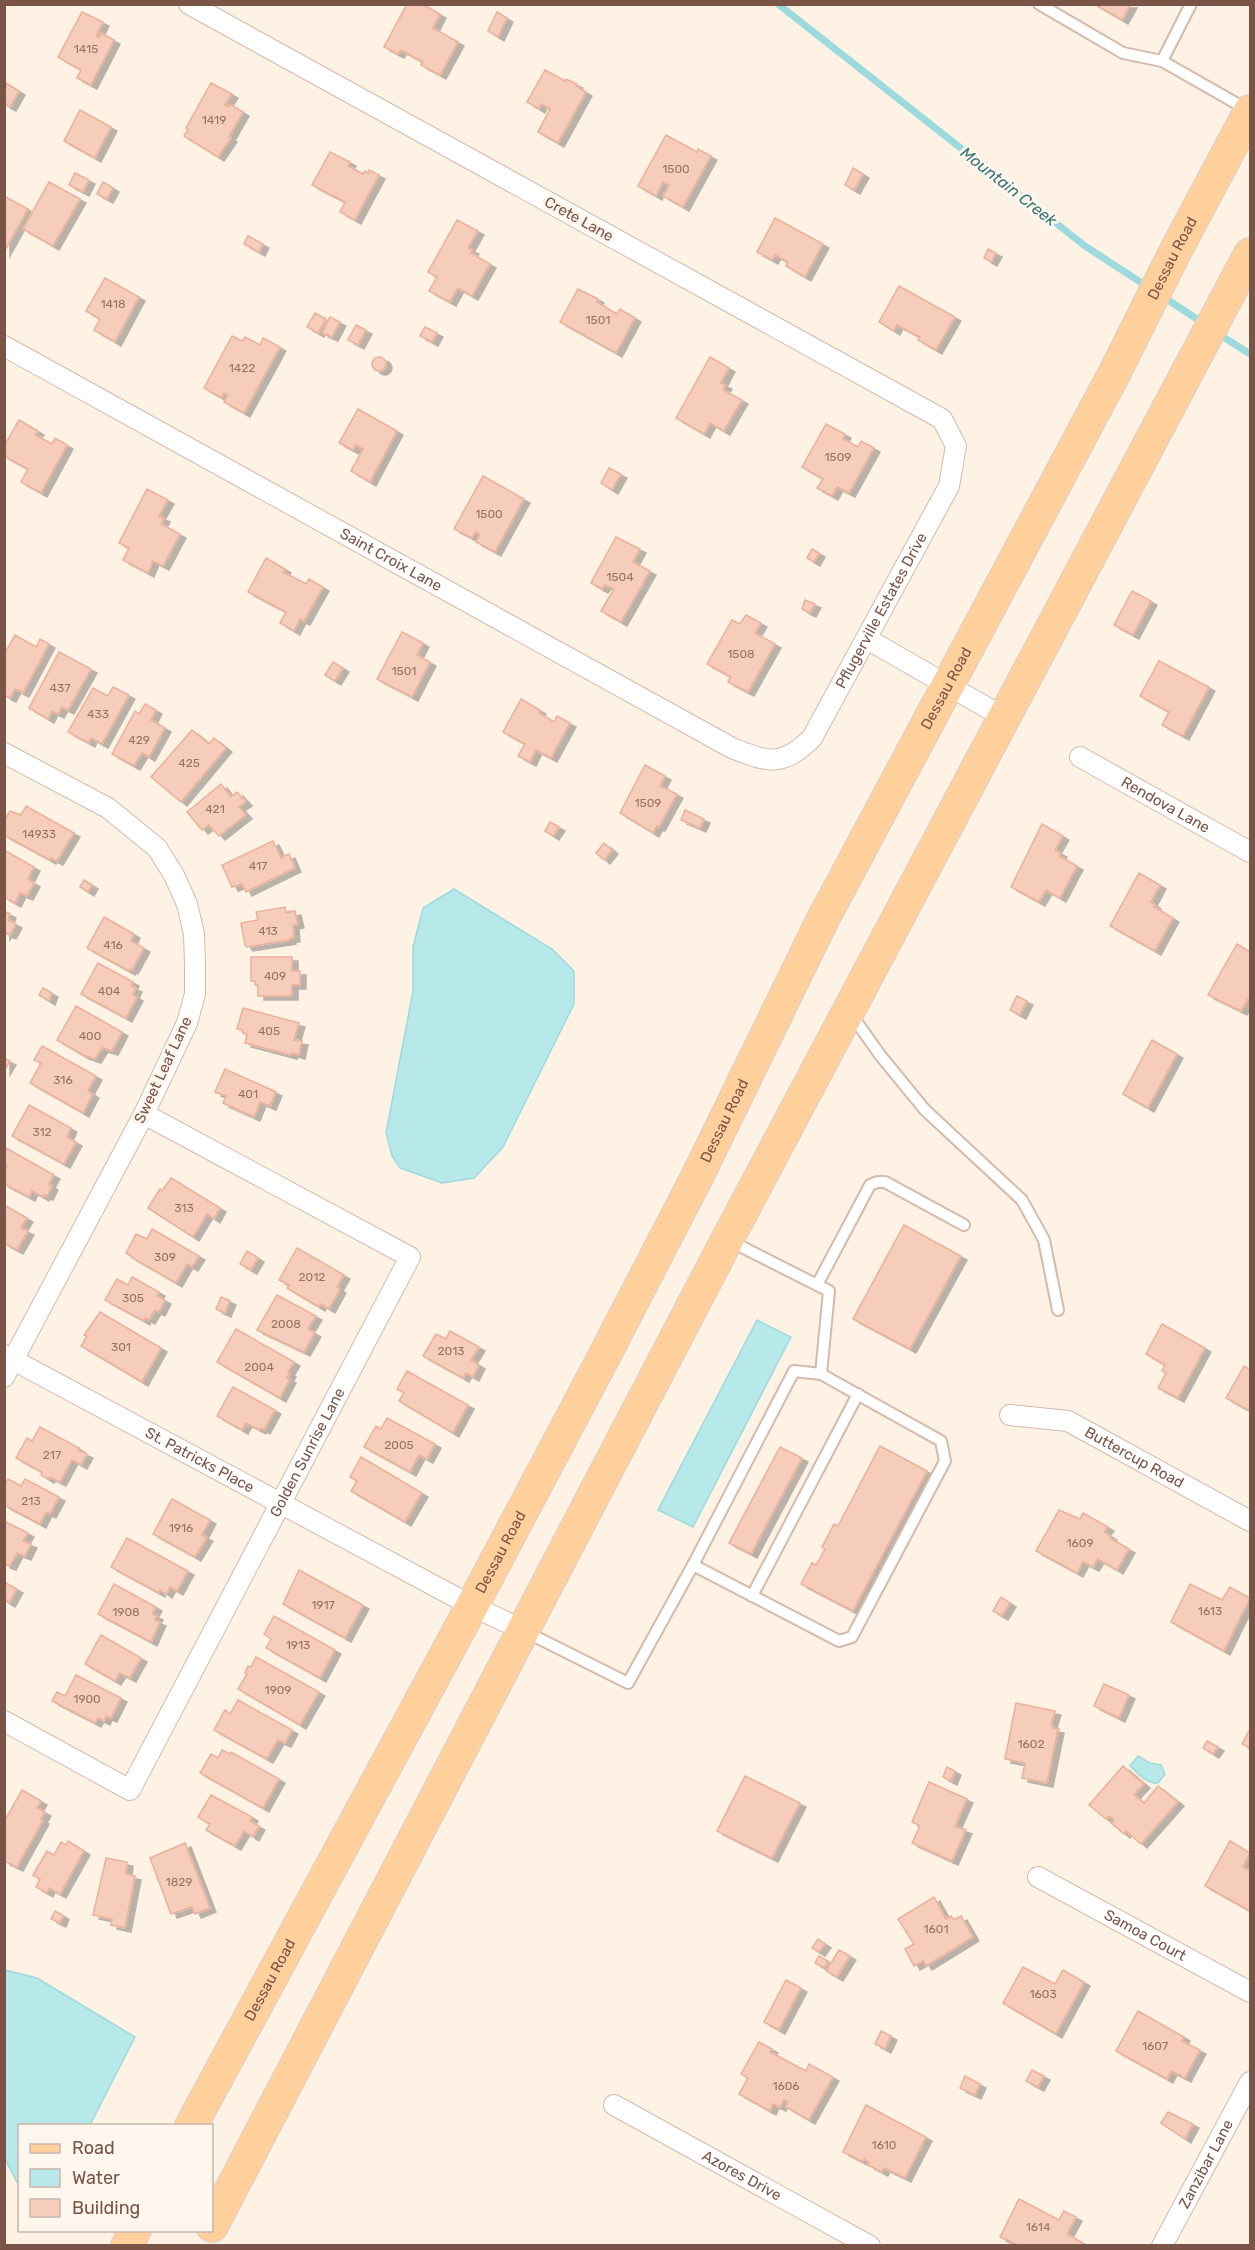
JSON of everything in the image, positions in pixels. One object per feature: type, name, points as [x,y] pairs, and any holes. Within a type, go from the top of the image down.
[{"type":"main road","name":"Dessau Road","points":[[192,2124],[472,1606],[697,1177],[822,921],[1114,374],[1175,252],[1251,111]]},
{"type":"main road","points":[[213,2224],[728,1240],[1246,262]]},
{"type":"main road","points":[[126,2246],[134,2232]]},
{"type":"main road","points":[[202,2246],[208,2232]]},
{"type":"street","name":"Crete Lane","points":[[189,4],[942,419],[956,447]]},
{"type":"street","name":"Saint Croix Lane","points":[[4,346],[732,748],[762,759],[783,759]]},
{"type":"street","name":"Pflugerville Estates Drive","points":[[783,759],[800,750],[812,738],[867,639],[949,486],[956,447]]},
{"type":"street","points":[[867,639],[1005,718]]},
{"type":"street","name":"Sweet Leaf Lane","points":[[4,753],[108,808],[157,848],[174,875],[187,904],[194,934],[195,994],[187,1023],[144,1114],[9,1357],[4,1377]]},
{"type":"street","name":"Rendova Lane","points":[[1080,757],[1251,852]]},
{"type":"street","name":"Golden Sunrise Lane","points":[[4,1721],[130,1790],[410,1257],[144,1114]]},
{"type":"street","name":"St. Patricks Place","points":[[9,1357],[472,1606],[523,1630]]},
{"type":"street","name":"Buttercup Road","points":[[1010,1415],[1068,1421],[1251,1521]]},
{"type":"street","name":"Samoa Court","points":[[1038,1877],[1251,1992]]},
{"type":"street","name":"Zanzibar Lane","points":[[1162,2246],[1251,2082]]},
{"type":"street","name":"Azores Drive","points":[[614,2105],[870,2246]]},
{"type":"lane","points":[[1040,4],[1123,53],[1162,61],[1251,111]]},
{"type":"lane","points":[[1162,61],[1191,4]]},
{"type":"lane","points":[[849,1011],[880,1055],[925,1110],[1022,1200],[1044,1240],[1058,1311]]},
{"type":"lane","points":[[817,1285],[870,1185],[877,1182],[885,1182],[964,1225]]},
{"type":"lane","points":[[728,1240],[829,1291],[821,1374]]},
{"type":"lane","points":[[523,1630],[628,1683],[693,1565],[794,1371],[821,1374],[941,1441],[945,1461],[852,1637],[839,1641],[693,1565]]},
{"type":"lane","points":[[752,1596],[858,1395]]},
{"type":"water","points":[[454,889],[552,949],[574,971],[574,1004],[503,1147],[474,1178],[442,1183],[400,1168],[392,1156],[386,1133],[413,991],[413,947],[423,908]]},
{"type":"water","points":[[757,1320],[791,1337],[693,1527],[658,1510]]},
{"type":"water","points":[[1138,1756],[1150,1763],[1161,1765],[1165,1774],[1158,1783],[1146,1780],[1130,1766]]},
{"type":"water","points":[[5,1970],[37,1978],[135,2037],[91,2124],[18,2124],[18,2182],[5,2159]]},
{"type":"building","points":[[407,4],[422,4],[440,14],[433,28],[458,42],[440,75],[421,65],[423,62],[401,50],[398,54],[384,47]]},
{"type":"building","points":[[1094,4],[1131,4],[1122,20]]},
{"type":"building","points":[[82,12],[103,22],[96,36],[99,37],[101,33],[114,40],[91,85],[77,78],[81,70],[58,57]]},
{"type":"building","points":[[497,12],[507,18],[498,37],[488,31]]},
{"type":"building","points":[[545,70],[565,81],[566,79],[577,84],[576,86],[586,92],[558,143],[538,132],[550,109],[541,104],[539,109],[527,102]]},
{"type":"building","points":[[6,83],[19,91],[10,107],[4,104]]},
{"type":"building","points":[[211,83],[232,94],[225,105],[228,107],[230,104],[243,112],[229,137],[231,138],[218,157],[184,136],[188,129],[186,128]]},
{"type":"building","points":[[80,110],[111,127],[95,158],[64,141]]},
{"type":"building","points":[[666,135],[697,152],[698,149],[711,156],[683,207],[663,196],[669,185],[663,182],[656,196],[638,186]]},
{"type":"building","points":[[330,152],[350,162],[348,166],[363,174],[365,171],[368,173],[369,170],[379,175],[355,220],[340,212],[345,202],[312,185]]},
{"type":"building","points":[[853,168],[863,174],[854,190],[845,185]]},
{"type":"building","points":[[75,173],[89,180],[83,192],[69,185]]},
{"type":"building","points":[[49,182],[80,199],[53,246],[23,229]]},
{"type":"building","points":[[103,182],[113,188],[107,199],[97,194]]},
{"type":"building","points":[[4,196],[28,209],[4,252]]},
{"type":"building","points":[[775,218],[823,244],[805,277],[786,266],[788,262],[775,255],[772,260],[757,252]]},
{"type":"building","points":[[457,220],[478,231],[468,248],[473,250],[471,253],[490,264],[472,296],[458,288],[450,302],[429,291],[437,277],[428,272]]},
{"type":"building","points":[[248,236],[263,244],[259,252],[244,244]]},
{"type":"building","points":[[988,249],[996,253],[991,262],[984,258]]},
{"type":"building","points":[[105,278],[139,297],[115,342],[94,330],[100,319],[86,311]]},
{"type":"building","points":[[899,286],[955,317],[936,350],[918,340],[920,337],[897,325],[894,331],[879,322]]},
{"type":"building","points":[[578,289],[598,299],[597,302],[617,314],[620,309],[635,318],[616,353],[560,322]]},
{"type":"building","points":[[315,313],[326,319],[318,333],[307,327]]},
{"type":"building","points":[[330,317],[340,322],[332,337],[322,333]]},
{"type":"building","points":[[356,325],[366,330],[358,345],[348,340]]},
{"type":"building","points":[[425,327],[437,333],[432,342],[420,336]]},
{"type":"building","points":[[232,336],[242,341],[245,337],[260,345],[263,338],[280,347],[244,413],[224,402],[228,395],[224,393],[222,398],[204,388]]},
{"type":"building","points":[[379,357],[384,359],[386,364],[384,369],[379,371],[374,369],[372,364],[374,359]]},
{"type":"building","points":[[710,357],[729,368],[721,383],[726,385],[723,390],[742,400],[724,431],[710,423],[704,434],[676,418]]},
{"type":"building","points":[[358,409],[397,431],[370,482],[351,471],[363,449],[356,445],[353,450],[339,443]]},
{"type":"building","points":[[19,420],[38,431],[35,435],[52,444],[55,438],[67,445],[41,493],[21,482],[28,469],[4,456],[4,446]]},
{"type":"building","points":[[826,424],[845,434],[843,439],[858,447],[861,441],[874,448],[849,493],[837,487],[832,496],[817,488],[823,479],[802,467]]},
{"type":"building","points":[[609,468],[621,474],[612,490],[601,483]]},
{"type":"building","points":[[483,476],[524,499],[495,552],[476,542],[480,534],[475,532],[472,538],[454,529]]},
{"type":"building","points":[[147,489],[168,500],[159,516],[164,518],[161,524],[180,534],[163,566],[153,561],[148,573],[123,560],[129,548],[119,543]]},
{"type":"building","points":[[616,537],[640,549],[633,562],[650,571],[621,622],[601,611],[614,589],[605,585],[602,589],[591,583]]},
{"type":"building","points":[[812,549],[819,553],[814,562],[807,558]]},
{"type":"building","points":[[266,558],[285,569],[283,572],[306,584],[309,579],[323,587],[304,621],[300,619],[294,631],[280,623],[286,612],[248,592]]},
{"type":"building","points":[[1132,591],[1151,601],[1133,635],[1114,625]]},
{"type":"building","points":[[805,600],[815,604],[810,613],[802,609]]},
{"type":"building","points":[[746,615],[761,623],[755,633],[775,644],[748,692],[728,682],[731,677],[707,664],[732,620],[740,624]]},
{"type":"building","points":[[402,632],[423,643],[417,655],[430,662],[412,697],[377,679]]},
{"type":"building","points":[[15,635],[36,647],[40,639],[49,644],[23,693],[15,689],[10,698],[4,695],[4,655]]},
{"type":"building","points":[[59,652],[91,669],[68,710],[62,707],[58,714],[52,711],[48,719],[29,708]]},
{"type":"building","points":[[1159,661],[1209,687],[1183,736],[1162,725],[1169,712],[1140,696]]},
{"type":"building","points":[[333,662],[343,668],[335,681],[325,675]]},
{"type":"building","points":[[113,687],[129,695],[102,744],[91,738],[89,743],[68,732],[93,688],[108,696]]},
{"type":"building","points":[[521,699],[540,710],[539,713],[554,722],[557,716],[570,723],[551,758],[536,750],[530,762],[518,756],[525,744],[503,732]]},
{"type":"building","points":[[145,704],[156,710],[151,720],[165,728],[149,757],[142,753],[134,766],[112,754],[135,711],[139,714]]},
{"type":"building","points":[[192,730],[209,744],[214,738],[226,748],[181,802],[151,777]]},
{"type":"building","points":[[645,765],[665,776],[660,786],[677,794],[659,827],[657,826],[653,833],[620,813]]},
{"type":"building","points":[[221,784],[231,797],[237,792],[246,802],[239,807],[246,815],[219,836],[209,825],[202,830],[187,812]]},
{"type":"building","points":[[26,806],[74,833],[57,861],[51,858],[50,860],[4,835],[4,821],[10,811],[21,815]]},
{"type":"building","points":[[685,810],[704,819],[700,828],[681,820]]},
{"type":"building","points":[[550,822],[559,827],[553,836],[545,831]]},
{"type":"building","points":[[1042,824],[1063,836],[1055,850],[1061,853],[1059,856],[1077,866],[1060,898],[1046,890],[1039,902],[1011,887]]},
{"type":"building","points":[[273,841],[281,858],[289,854],[295,868],[246,892],[242,884],[232,887],[222,865]]},
{"type":"building","points":[[604,843],[612,850],[604,860],[596,853]]},
{"type":"building","points":[[4,850],[34,867],[28,879],[34,883],[27,896],[20,893],[15,903],[4,897]]},
{"type":"building","points":[[1139,873],[1160,885],[1151,902],[1155,905],[1154,907],[1173,918],[1155,951],[1110,926]]},
{"type":"building","points":[[84,880],[92,885],[88,892],[80,887]]},
{"type":"building","points":[[285,907],[286,913],[295,911],[298,924],[293,925],[294,938],[247,947],[245,945],[241,923],[258,920],[256,912]]},
{"type":"building","points":[[4,911],[10,914],[8,920],[16,924],[10,935],[6,933],[4,936]]},
{"type":"building","points":[[104,917],[134,934],[131,941],[144,948],[132,970],[129,971],[87,948]]},
{"type":"building","points":[[1237,944],[1250,952],[1250,1001],[1248,999],[1241,1011],[1208,995]]},
{"type":"building","points":[[251,957],[292,957],[292,971],[300,971],[300,985],[292,985],[292,996],[258,996],[258,985],[255,985],[255,981],[251,981]]},
{"type":"building","points":[[98,963],[133,982],[131,986],[136,988],[133,995],[137,997],[126,1018],[81,994]]},
{"type":"building","points":[[43,988],[52,993],[49,1001],[39,995]]},
{"type":"building","points":[[1017,996],[1027,1001],[1020,1015],[1010,1010]]},
{"type":"building","points":[[76,1006],[122,1032],[112,1051],[102,1048],[95,1059],[57,1040]]},
{"type":"building","points":[[243,1008],[299,1023],[294,1040],[302,1041],[299,1055],[245,1043],[247,1035],[237,1029]]},
{"type":"building","points":[[1152,1040],[1177,1054],[1148,1108],[1123,1094]]},
{"type":"building","points":[[42,1046],[96,1076],[88,1091],[93,1094],[83,1113],[30,1083],[41,1063],[34,1060]]},
{"type":"building","points":[[4,1058],[10,1061],[4,1071]]},
{"type":"building","points":[[225,1069],[276,1092],[270,1106],[260,1102],[254,1117],[223,1103],[226,1096],[215,1092]]},
{"type":"building","points":[[29,1105],[71,1128],[67,1137],[76,1142],[64,1164],[12,1136]]},
{"type":"building","points":[[6,1148],[54,1175],[49,1184],[52,1186],[47,1196],[43,1197],[32,1191],[29,1197],[4,1184],[4,1171],[7,1166],[4,1165]]},
{"type":"building","points":[[171,1178],[220,1208],[214,1219],[207,1214],[193,1237],[148,1208],[160,1189],[162,1191]]},
{"type":"building","points":[[4,1205],[27,1218],[21,1228],[28,1231],[17,1250],[4,1243]]},
{"type":"building","points":[[904,1225],[961,1256],[910,1349],[853,1319]]},
{"type":"building","points":[[152,1229],[199,1256],[192,1267],[187,1264],[176,1283],[126,1253],[136,1234],[147,1239]]},
{"type":"building","points":[[297,1248],[344,1275],[337,1287],[340,1289],[329,1309],[321,1304],[319,1307],[287,1288],[289,1285],[279,1280]]},
{"type":"building","points":[[247,1251],[258,1258],[251,1270],[240,1264]]},
{"type":"building","points":[[132,1277],[159,1292],[157,1296],[165,1300],[159,1312],[155,1310],[149,1320],[145,1318],[144,1321],[105,1300],[117,1279],[128,1285]]},
{"type":"building","points":[[277,1295],[316,1316],[308,1329],[315,1333],[304,1352],[257,1330]]},
{"type":"building","points":[[221,1297],[230,1301],[225,1313],[216,1309]]},
{"type":"building","points":[[100,1312],[161,1348],[142,1382],[81,1346],[87,1336],[84,1335]]},
{"type":"building","points":[[1162,1324],[1205,1348],[1178,1398],[1158,1388],[1166,1373],[1162,1371],[1165,1365],[1146,1354]]},
{"type":"building","points":[[236,1329],[294,1362],[288,1372],[290,1373],[287,1378],[290,1379],[280,1398],[217,1362]]},
{"type":"building","points":[[450,1331],[479,1347],[471,1360],[479,1365],[473,1377],[466,1373],[463,1378],[423,1356],[436,1334],[446,1339]]},
{"type":"building","points":[[1244,1366],[1250,1370],[1250,1411],[1226,1398]]},
{"type":"building","points":[[407,1371],[468,1405],[453,1433],[399,1401],[404,1393],[397,1389]]},
{"type":"building","points":[[233,1387],[275,1410],[264,1430],[246,1423],[242,1430],[217,1416]]},
{"type":"building","points":[[387,1418],[435,1444],[427,1459],[419,1455],[410,1472],[364,1447],[376,1426],[381,1429]]},
{"type":"building","points":[[40,1427],[87,1454],[81,1465],[72,1460],[60,1482],[50,1477],[48,1479],[41,1475],[42,1472],[16,1458],[27,1438],[32,1441]]},
{"type":"building","points":[[880,1446],[927,1471],[853,1611],[801,1584],[812,1563],[816,1565],[825,1549],[822,1547],[834,1524],[838,1526]]},
{"type":"building","points":[[780,1447],[802,1458],[751,1554],[729,1543]]},
{"type":"building","points":[[361,1457],[422,1493],[405,1522],[351,1491],[357,1481],[350,1477]]},
{"type":"building","points":[[8,1479],[21,1486],[25,1479],[59,1497],[50,1514],[46,1512],[40,1524],[4,1505],[4,1486]]},
{"type":"building","points":[[172,1499],[210,1520],[202,1535],[207,1537],[195,1557],[153,1534]]},
{"type":"building","points":[[1059,1510],[1080,1519],[1083,1513],[1108,1527],[1104,1532],[1129,1549],[1117,1570],[1098,1559],[1093,1567],[1083,1562],[1077,1573],[1036,1551]]},
{"type":"building","points":[[4,1521],[28,1533],[23,1541],[31,1544],[25,1556],[17,1553],[10,1566],[4,1564]]},
{"type":"building","points":[[127,1538],[188,1571],[177,1591],[170,1587],[166,1594],[160,1590],[159,1593],[111,1567]]},
{"type":"building","points":[[299,1570],[363,1605],[345,1638],[283,1604]]},
{"type":"building","points":[[4,1582],[17,1589],[9,1603],[4,1600]]},
{"type":"building","points":[[114,1584],[156,1607],[152,1614],[157,1616],[155,1620],[160,1622],[151,1642],[98,1614]]},
{"type":"building","points":[[1190,1584],[1222,1600],[1230,1587],[1250,1598],[1224,1651],[1171,1622]]},
{"type":"building","points":[[1001,1597],[1010,1603],[1002,1616],[993,1611]]},
{"type":"building","points":[[274,1616],[335,1650],[320,1678],[266,1648],[271,1639],[264,1634]]},
{"type":"building","points":[[101,1635],[141,1658],[130,1678],[120,1673],[115,1681],[85,1664]]},
{"type":"building","points":[[256,1657],[319,1692],[300,1725],[238,1689],[247,1674],[245,1673],[248,1666],[251,1667]]},
{"type":"building","points":[[76,1675],[121,1698],[111,1718],[106,1716],[104,1721],[98,1718],[95,1723],[52,1701],[57,1692],[65,1696]]},
{"type":"building","points":[[1104,1684],[1129,1695],[1119,1718],[1094,1706]]},
{"type":"building","points":[[238,1700],[292,1730],[285,1743],[278,1740],[267,1759],[214,1730],[225,1710],[230,1714]]},
{"type":"building","points":[[1016,1703],[1055,1711],[1051,1724],[1052,1728],[1058,1729],[1047,1783],[1022,1778],[1025,1763],[1005,1759]]},
{"type":"building","points":[[1250,1729],[1250,1748],[1242,1744]]},
{"type":"building","points":[[1207,1741],[1218,1747],[1213,1754],[1203,1748]]},
{"type":"building","points":[[222,1750],[230,1754],[231,1752],[279,1779],[263,1808],[200,1773],[211,1754],[218,1758]]},
{"type":"building","points":[[1123,1766],[1144,1784],[1134,1795],[1144,1803],[1158,1786],[1178,1802],[1141,1844],[1126,1831],[1124,1834],[1111,1823],[1114,1820],[1109,1816],[1106,1819],[1089,1805]]},
{"type":"building","points":[[947,1767],[955,1771],[951,1781],[943,1777]]},
{"type":"building","points":[[745,1776],[800,1803],[772,1858],[717,1831]]},
{"type":"building","points":[[929,1782],[967,1799],[955,1826],[966,1830],[952,1861],[912,1843],[920,1826],[912,1822]]},
{"type":"building","points":[[22,1790],[41,1801],[37,1808],[45,1812],[41,1819],[43,1820],[17,1867],[4,1861],[4,1822]]},
{"type":"building","points":[[211,1795],[252,1817],[250,1821],[259,1826],[253,1837],[244,1831],[235,1846],[206,1830],[210,1824],[198,1817]]},
{"type":"building","points":[[68,1841],[84,1851],[60,1894],[49,1888],[47,1893],[36,1887],[40,1879],[33,1875],[47,1851],[54,1855],[61,1842],[66,1845]]},
{"type":"building","points":[[1230,1841],[1250,1853],[1243,1867],[1250,1871],[1250,1911],[1205,1886]]},
{"type":"building","points":[[185,1843],[210,1908],[195,1914],[192,1907],[171,1914],[150,1858]]},
{"type":"building","points":[[106,1858],[127,1862],[126,1874],[135,1876],[125,1928],[111,1925],[112,1919],[93,1915]]},
{"type":"building","points":[[934,1897],[946,1919],[951,1916],[954,1920],[961,1916],[973,1937],[926,1966],[923,1961],[914,1966],[905,1949],[914,1944],[898,1919]]},
{"type":"building","points":[[55,1911],[63,1915],[60,1923],[51,1919]]},
{"type":"building","points":[[818,1939],[825,1944],[819,1952],[812,1948]]},
{"type":"building","points":[[839,1950],[850,1956],[837,1977],[826,1971]]},
{"type":"building","points":[[819,1956],[828,1961],[824,1968],[815,1963]]},
{"type":"building","points":[[1023,1967],[1055,1984],[1063,1970],[1084,1982],[1056,2034],[1003,2003]]},
{"type":"building","points":[[786,1980],[801,1988],[779,2030],[764,2022]]},
{"type":"building","points":[[1138,2011],[1184,2037],[1182,2041],[1200,2050],[1185,2078],[1171,2071],[1167,2079],[1116,2051]]},
{"type":"building","points":[[881,2031],[891,2036],[885,2049],[875,2044]]},
{"type":"building","points":[[759,2042],[772,2049],[770,2052],[806,2071],[809,2064],[833,2077],[809,2120],[786,2107],[788,2102],[784,2100],[780,2107],[773,2104],[770,2111],[739,2094],[748,2078],[741,2074]]},
{"type":"building","points":[[1032,2070],[1044,2076],[1038,2087],[1026,2081]]},
{"type":"building","points":[[965,2076],[980,2084],[975,2095],[960,2088]]},
{"type":"building","points":[[866,2105],[926,2137],[905,2178],[884,2168],[882,2172],[868,2165],[869,2162],[864,2159],[863,2162],[843,2152]]},
{"type":"building","points":[[1168,2112],[1193,2124],[1185,2139],[1161,2123]]},
{"type":"building","points":[[1019,2199],[1059,2220],[1064,2211],[1076,2217],[1067,2234],[1088,2246],[1021,2246],[1000,2237]]},
{"type":"waterway","name":"Mountain Creek","points":[[778,4],[1085,246],[1148,287]]},
{"type":"waterway","name":"Mountain Creek","points":[[1162,296],[1203,323]]},
{"type":"waterway","name":"Mountain Creek","points":[[1217,333],[1250,354]]}]
